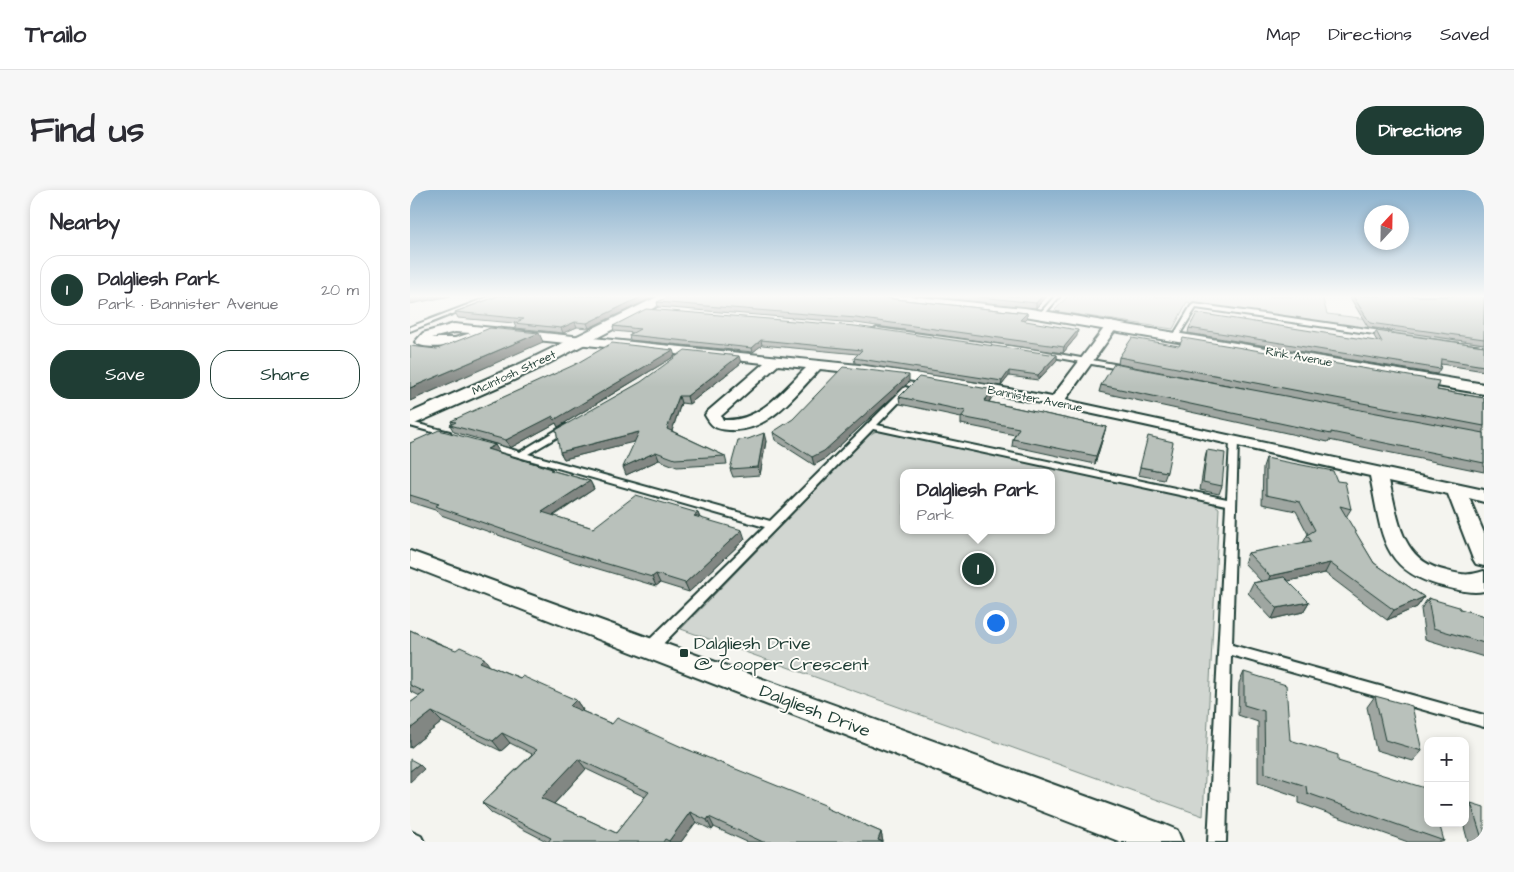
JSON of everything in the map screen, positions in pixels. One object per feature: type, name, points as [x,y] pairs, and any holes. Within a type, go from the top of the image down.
[{"type":"street","name":"McIntosh Street","points":[[410,422],[610,326]]},
{"type":"street","points":[[1056,402],[1112,326]]},
{"type":"street","name":"Rink Avenue","points":[[1115,326],[1484,388]]},
{"type":"street","name":"Bannister Avenue","points":[[490,332],[684,354],[816,364],[919,378],[1056,402],[1484,496]]},
{"type":"street","points":[[776,360],[713,415],[718,424],[732,427],[749,424],[762,418],[816,364]]},
{"type":"street","points":[[1378,473],[1397,545],[1407,560],[1427,573],[1457,582],[1480,584],[1484,579]]},
{"type":"street","points":[[1456,490],[1484,559]]},
{"type":"street","name":"Dalgliesh Drive","points":[[410,558],[1165,842]]},
{"type":"lane","points":[[1176,336],[1182,326]]},
{"type":"lane","points":[[1337,326],[1397,335]]},
{"type":"lane","points":[[865,328],[949,338],[1135,370]]},
{"type":"lane","points":[[650,648],[919,378]]},
{"type":"lane","points":[[410,422],[456,436]]},
{"type":"lane","points":[[522,454],[572,424]]},
{"type":"lane","points":[[871,426],[1231,503]]},
{"type":"lane","points":[[1217,842],[1234,441]]},
{"type":"lane","points":[[475,442],[771,525]]},
{"type":"lane","points":[[1225,648],[1484,721]]},
{"type":"lane","points":[[410,839],[415,842]]},
{"type":"shaded area","points":[[1156,326],[1174,326],[1173,329]]},
{"type":"shaded area","points":[[1352,326],[1430,326],[1484,333],[1484,346]]},
{"type":"shaded area","points":[[876,431],[884,431],[1212,503],[1219,508],[1203,816],[681,629],[868,436]]},
{"type":"building","points":[[617,326],[858,326],[1057,355],[1038,375],[1009,371],[1002,381],[854,358],[862,350],[761,340],[752,348],[629,335],[640,329]]},
{"type":"building","points":[[916,326],[1057,326],[1078,330],[1064,347]]},
{"type":"building","points":[[1190,326],[1283,326],[1382,342],[1376,331],[1484,346],[1484,366],[1441,359],[1440,369],[1189,328]]},
{"type":"building","points":[[1394,326],[1484,326],[1484,339]]},
{"type":"building","points":[[490,328],[539,333],[410,388],[410,346],[437,349]]},
{"type":"building","points":[[1132,338],[1179,346],[1183,338],[1439,381],[1437,390],[1484,398],[1484,426],[1119,357]]},
{"type":"building","points":[[612,343],[673,350],[554,420],[553,416],[506,440],[450,425],[456,422],[451,421],[574,365]]},
{"type":"building","points":[[685,350],[739,356],[687,396],[679,396],[667,429],[725,456],[675,459],[656,452],[623,467],[639,432],[560,452],[556,430],[641,382]]},
{"type":"building","points":[[1114,364],[1484,433],[1484,463],[1331,432],[1331,434],[1101,385]]},
{"type":"building","points":[[843,367],[909,375],[824,451],[812,457],[773,432],[793,419]]},
{"type":"building","points":[[919,377],[994,390],[984,401],[1106,427],[1096,456],[1013,439],[1019,428],[961,417],[966,411],[899,397]]},
{"type":"building","points":[[439,430],[495,445],[487,449],[590,481],[542,512],[593,528],[636,495],[698,513],[694,516],[742,530],[685,583],[656,574],[652,577],[570,553],[435,506],[439,504],[410,495],[410,443]]},
{"type":"building","points":[[764,433],[758,467],[730,469],[738,440],[748,439]]},
{"type":"building","points":[[1148,436],[1173,442],[1167,472],[1140,467]]},
{"type":"building","points":[[1207,450],[1225,453],[1222,486],[1203,482]]},
{"type":"building","points":[[1266,458],[1333,471],[1337,481],[1345,482],[1351,509],[1340,506],[1374,563],[1424,597],[1394,610],[1330,563],[1270,576],[1248,553],[1311,541],[1307,535],[1315,530],[1300,502],[1266,495]]},
{"type":"building","points":[[1284,577],[1309,602],[1277,608],[1253,583]]},
{"type":"building","points":[[1428,598],[1484,616],[1484,643],[1433,628]]},
{"type":"building","points":[[410,630],[456,650],[460,647],[484,658],[480,662],[520,678],[522,676],[576,700],[570,706],[612,724],[617,718],[684,748],[827,806],[826,808],[881,832],[878,840],[883,842],[763,842],[709,817],[707,820],[690,812],[669,841],[665,839],[663,842],[548,842],[551,838],[482,803],[537,750],[502,733],[493,741],[432,712],[410,729],[410,703],[425,692],[410,685]],"holes":[[[578,759],[649,792],[616,833],[541,798]]]},
{"type":"building","points":[[1244,672],[1286,685],[1290,740],[1338,755],[1338,761],[1424,788],[1424,827],[1440,827],[1444,841],[1307,793],[1306,786],[1265,773],[1264,711],[1244,705]]},
{"type":"building","points":[[1375,696],[1412,706],[1422,751],[1385,740]]},
{"type":"building","points":[[410,759],[419,764],[410,771]]},
{"type":"building","points":[[1471,803],[1484,807],[1484,842],[1483,842]]},
{"type":"place","name":"Dalgliesh Park","points":[[978,569]]},
{"type":"place","name":"Dalgliesh Drive @ Cooper Crescent","points":[[684,653]]}]
